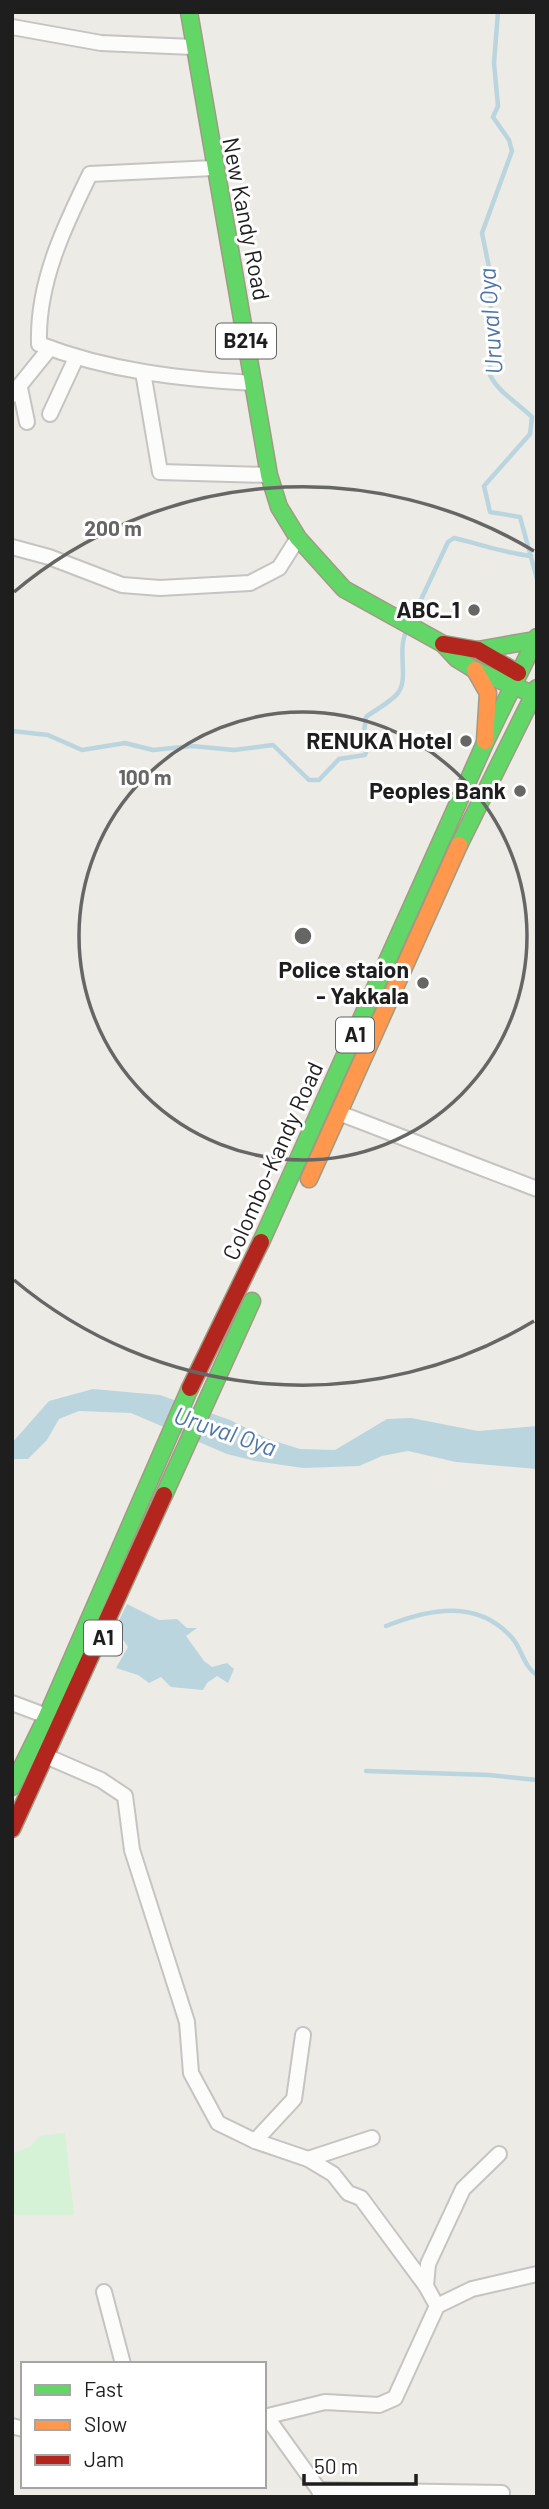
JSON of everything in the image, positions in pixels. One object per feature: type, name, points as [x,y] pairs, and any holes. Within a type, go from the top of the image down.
[{"type":"main road","name":"New Kandy Road","points":[[188,12],[213,168],[269,475],[279,507],[298,538],[344,589],[443,644],[457,659],[475,670],[517,679]]},
{"type":"main road","points":[[478,650],[536,639]]},
{"type":"main road","name":"Colombo-Kandy Road","points":[[47,1716],[187,1395],[287,1188],[485,743],[536,639]]},
{"type":"main road","name":"New Kandy Road","points":[[443,644],[478,650],[517,679],[536,688]]},
{"type":"main road","points":[[475,670],[488,692],[485,743]]},
{"type":"main road","name":"Colombo-Kandy Road","points":[[287,1188],[303,1194],[487,785],[536,688]]},
{"type":"main road","name":"Colombo-Kandy Road","points":[[63,1723],[205,1400],[257,1291]]},
{"type":"main road","name":"A1","points":[[12,1787],[47,1716]]},
{"type":"main road","name":"A1","points":[[12,1829],[63,1723]]},
{"type":"street","points":[[12,27],[101,43],[193,47]]},
{"type":"street","points":[[213,168],[90,174],[58,237],[38,321],[39,344],[76,358],[143,372],[254,383]]},
{"type":"street","points":[[27,422],[16,391],[50,348]]},
{"type":"street","points":[[50,414],[76,358]]},
{"type":"street","points":[[143,372],[160,472],[269,475]]},
{"type":"street","points":[[12,547],[122,585],[172,588],[250,583],[279,568],[298,538]]},
{"type":"street","points":[[339,1113],[537,1189]]},
{"type":"street","points":[[12,1703],[63,1723]]},
{"type":"street","points":[[48,1757],[102,1780],[125,1796],[132,1850],[187,2022],[191,2073],[218,2123],[255,2141],[308,2159],[333,2174],[348,2193],[362,2198],[438,2306]]},
{"type":"street","points":[[255,2141],[294,2099],[303,2035]]},
{"type":"street","points":[[308,2159],[372,2138]]},
{"type":"street","points":[[426,2286],[428,2264],[463,2189],[499,2154]]},
{"type":"street","points":[[266,2416],[325,2402],[379,2405],[395,2398],[438,2306],[471,2289],[537,2274]]},
{"type":"street","points":[[104,2292],[122,2362]]},
{"type":"street","points":[[266,2417],[320,2493],[502,2493]]},
{"type":"green space","points":[[65,2133],[74,2215],[12,2215],[12,2154],[31,2146],[40,2136]]},
{"type":"water","points":[[93,1389],[160,1395],[230,1420],[268,1439],[300,1449],[335,1450],[387,1419],[411,1418],[478,1431],[537,1426],[537,1469],[456,1462],[408,1451],[382,1456],[359,1466],[303,1468],[227,1454],[131,1413],[79,1411],[59,1419],[47,1440],[28,1459],[12,1459],[12,1443],[49,1401]]},
{"type":"water","points":[[127,1604],[159,1620],[177,1619],[187,1628],[197,1628],[186,1636],[204,1661],[212,1667],[227,1663],[234,1669],[228,1683],[217,1676],[207,1683],[203,1690],[171,1687],[161,1677],[149,1683],[138,1675],[116,1668],[128,1647],[115,1628]]},
{"type":"waterway","name":"Uruval Oya","points":[[498,12],[494,63],[498,106],[493,117],[509,140],[512,151],[482,233],[491,277],[490,375],[503,392],[532,417],[530,434],[484,486],[490,512],[520,517],[537,579]]},
{"type":"waterway","points":[[411,621],[448,542],[454,538],[531,556]]},
{"type":"waterway","points":[[12,731],[48,735],[82,750],[125,743],[153,750],[192,746],[234,750],[273,745],[309,780],[319,780],[339,759],[365,755],[369,745],[364,732],[366,717],[391,700],[401,687],[402,648],[406,632]]},
{"type":"waterway","points":[[452,1164],[487,1177]]},
{"type":"waterway","points":[[386,1626],[436,1612],[469,1612],[499,1626],[513,1639],[529,1668],[537,1675]]},
{"type":"waterway","points":[[366,1771],[489,1775],[537,1780]]},
{"type":"traffic: fast","points":[[189,12],[269,475],[279,507],[298,538],[344,589],[443,644],[457,659],[475,670],[528,692]]},
{"type":"traffic: fast","points":[[261,1242],[485,743],[537,637]]},
{"type":"traffic: fast","points":[[478,650],[535,640]]},
{"type":"traffic: fast","points":[[459,845],[537,688]]},
{"type":"traffic: fast","points":[[164,1495],[252,1301]]},
{"type":"traffic: fast","points":[[12,1787],[47,1716],[190,1388]]},
{"type":"traffic: slow","points":[[475,670],[488,693],[485,741]]},
{"type":"traffic: slow","points":[[309,1179],[459,845]]},
{"type":"traffic: jam","points":[[443,644],[478,650],[518,673]]},
{"type":"traffic: jam","points":[[190,1388],[261,1242]]},
{"type":"traffic: jam","points":[[12,1829],[164,1495]]},
{"type":"place","name":"ABC_1","points":[[474,610]]},
{"type":"place","name":"RENUKA Hotel","points":[[466,741]]},
{"type":"place","name":"Peoples Bank","points":[[520,791]]},
{"type":"place","name":"Police staion - Yakkala","points":[[423,983]]}]
